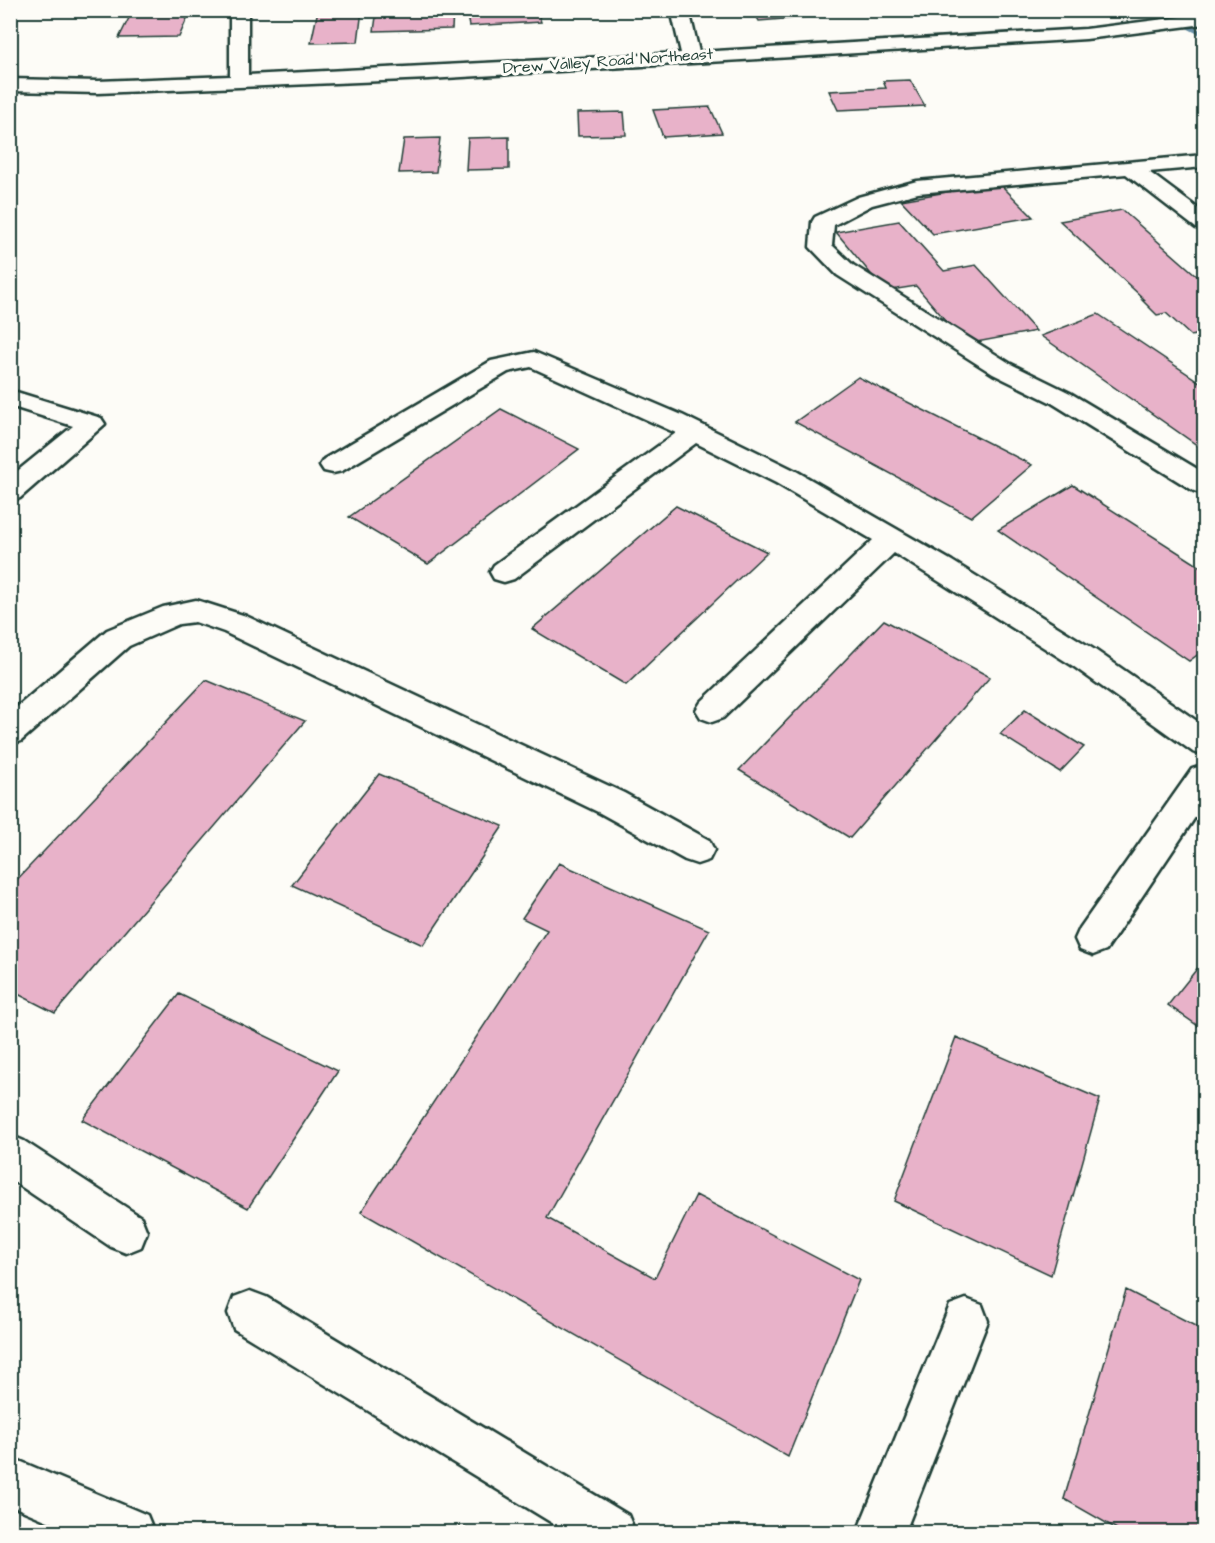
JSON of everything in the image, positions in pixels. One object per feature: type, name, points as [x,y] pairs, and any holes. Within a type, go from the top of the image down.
[{"type":"street","points":[[239,10],[239,82]]},
{"type":"street","points":[[680,10],[691,56]]},
{"type":"street","name":"Drew Valley Road Northeast","points":[[10,85],[98,87],[239,82],[915,45],[1126,30],[1204,19]]},
{"type":"street","points":[[1204,161],[917,187],[865,201],[823,222],[820,247],[845,270],[1002,369],[1061,398],[1204,485]]},
{"type":"street","points":[[1129,167],[1204,223]]},
{"type":"street","points":[[333,465],[500,366],[534,358],[786,477],[892,538],[1084,658],[1204,743]]},
{"type":"street","points":[[10,397],[92,424],[10,492]]},
{"type":"street","points":[[504,572],[694,432]]},
{"type":"street","points":[[712,710],[892,538]]},
{"type":"street","points":[[12,729],[118,638],[174,614],[196,611],[235,624],[612,803],[697,850]]},
{"type":"street","points":[[1093,939],[1204,778]]},
{"type":"street","points":[[10,1155],[126,1232]]},
{"type":"street","points":[[250,1313],[610,1533]]},
{"type":"street","points":[[881,1533],[966,1321]]},
{"type":"street","points":[[10,1481],[130,1533]]},
{"type":"building","points":[[318,10],[362,10],[358,42],[311,43]]},
{"type":"building","points":[[377,10],[453,10],[452,29],[374,31]]},
{"type":"building","points":[[537,10],[541,22],[469,26],[466,11]]},
{"type":"building","points":[[753,10],[804,10],[808,17],[759,21]]},
{"type":"building","points":[[131,14],[189,14],[179,37],[119,38]]},
{"type":"building","points":[[910,80],[925,106],[838,110],[829,91],[886,88],[883,81]]},
{"type":"building","points":[[710,107],[722,133],[663,137],[653,110]]},
{"type":"building","points":[[624,112],[626,135],[578,136],[577,113]]},
{"type":"building","points":[[509,137],[509,169],[466,170],[468,138]]},
{"type":"building","points":[[440,138],[436,172],[399,173],[404,139]]},
{"type":"building","points":[[999,183],[1033,217],[933,234],[901,200]]},
{"type":"building","points":[[1122,210],[1204,282],[1204,333],[1191,336],[1166,313],[1157,315],[1142,300],[1145,300],[1060,221]]},
{"type":"building","points":[[899,221],[944,271],[976,265],[1036,331],[966,344],[916,286],[885,291],[836,232]]},
{"type":"building","points":[[1098,314],[1204,385],[1204,450],[1041,336]]},
{"type":"building","points":[[858,377],[1032,465],[971,517],[795,422]]},
{"type":"building","points":[[501,409],[579,449],[428,564],[349,517]]},
{"type":"building","points":[[1073,485],[1204,569],[1204,650],[1189,661],[998,530]]},
{"type":"building","points":[[676,506],[767,552],[626,685],[532,629]]},
{"type":"building","points":[[884,620],[990,677],[850,838],[739,770]]},
{"type":"building","points":[[206,680],[305,721],[55,1013],[10,990],[10,887]]},
{"type":"building","points":[[1025,710],[1084,747],[1060,772],[1000,734]]},
{"type":"building","points":[[379,774],[503,826],[423,945],[292,885]]},
{"type":"building","points":[[559,863],[709,930],[547,1218],[655,1278],[696,1195],[859,1280],[788,1457],[361,1212],[547,930],[522,918]]},
{"type":"building","points":[[1204,960],[1204,1030],[1168,1005]]},
{"type":"building","points":[[179,994],[338,1071],[248,1208],[82,1120]]},
{"type":"building","points":[[956,1037],[1100,1099],[1051,1275],[894,1201]]},
{"type":"building","points":[[1126,1290],[1204,1330],[1204,1532],[1122,1532],[1064,1499]]},
{"type":"waterway","points":[[1156,10],[1204,35]]}]
